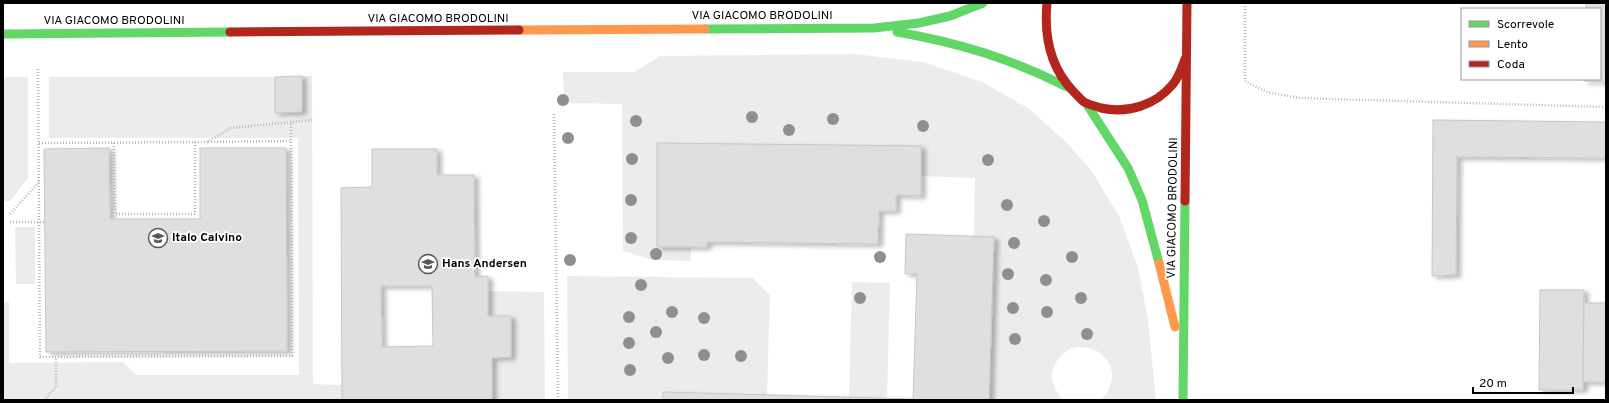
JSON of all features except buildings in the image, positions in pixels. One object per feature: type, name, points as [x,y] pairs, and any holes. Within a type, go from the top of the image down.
[{"type":"street","name":"VIA GIACOMO BRODOLINI","points":[[3,34],[874,28],[919,23],[950,16],[983,3]]},
{"type":"street","points":[[1047,3],[1047,40],[1051,59],[1067,87],[1086,103],[1105,109],[1122,110],[1136,108],[1151,102],[1171,86],[1180,72],[1187,54]]},
{"type":"street","name":"VIA GIACOMO BRODOLINI","points":[[1184,400],[1183,362],[1187,3]]},
{"type":"street","name":"VIA GIACOMO BRODOLINI","points":[[874,28],[917,35],[984,52],[1017,64],[1067,87]]},
{"type":"street","name":"VIA GIACOMO BRODOLINI","points":[[1086,103],[1128,168],[1142,200],[1166,287],[1183,362]]},
{"type":"path","points":[[1245,3],[1245,81],[1267,92],[1300,98],[1606,107]]},
{"type":"path","points":[[38,69],[40,357],[292,356],[291,122]]},
{"type":"path","points":[[554,114],[558,400]]},
{"type":"path","points":[[207,142],[231,128],[312,120]]},
{"type":"path","points":[[114,142],[115,214],[195,214],[195,142]]},
{"type":"path","points":[[39,143],[291,142]]},
{"type":"path","points":[[10,214],[39,181]]},
{"type":"path","points":[[10,222],[45,222]]},
{"type":"path","points":[[44,400],[56,387],[56,357]]},
{"type":"shaded area","points":[[854,54],[923,62],[982,82],[1028,108],[1065,141],[1091,170],[1119,216],[1138,267],[1148,320],[1156,400],[1101,400],[1110,385],[1112,372],[1107,360],[1098,352],[1087,347],[1074,348],[1063,354],[1054,367],[1052,376],[1054,385],[1064,400],[989,400],[994,237],[974,236],[975,178],[921,176],[658,143],[657,246],[691,247],[691,261],[653,260],[623,251],[622,104],[564,103],[563,72],[634,72],[660,56]]},
{"type":"shaded area","points":[[302,76],[312,76],[313,384],[342,385],[342,400],[3,400],[3,302],[9,302],[9,363],[123,362],[136,375],[299,375],[298,138],[49,138],[49,77],[275,77],[275,113],[302,112]]},
{"type":"shaded area","points":[[3,77],[28,77],[28,178],[10,201],[3,201]]},
{"type":"shaded area","points":[[15,227],[35,227],[35,284],[16,284]]},
{"type":"shaded area","points":[[567,276],[753,278],[770,295],[767,394],[663,392],[663,400],[568,400]]},
{"type":"shaded area","points":[[852,282],[890,283],[887,398],[849,397]]},
{"type":"shaded area","points":[[488,291],[544,292],[545,400],[492,400],[492,358],[511,357],[511,317],[488,316]]},
{"type":"traffic: fast","points":[[705,29],[874,28],[919,23],[950,16],[983,3]]},
{"type":"traffic: fast","points":[[3,34],[230,32]]},
{"type":"traffic: fast","points":[[897,32],[942,41],[984,53],[1025,68],[1067,87]]},
{"type":"traffic: fast","points":[[1086,103],[1128,168],[1142,200],[1159,263]]},
{"type":"traffic: fast","points":[[1183,400],[1185,201]]},
{"type":"traffic: slow","points":[[519,30],[705,29]]},
{"type":"traffic: slow","points":[[1159,263],[1175,327]]},
{"type":"traffic: jam","points":[[1047,3],[1046,15],[1048,39],[1054,61],[1065,82],[1081,100],[1088,104],[1111,110],[1121,110],[1131,109],[1150,102],[1173,84],[1179,75],[1185,59]]},
{"type":"traffic: jam","points":[[1185,201],[1187,3]]},
{"type":"traffic: jam","points":[[230,32],[519,30]]},
{"type":"place","name":"Italo Calvino","points":[[158,238]]},
{"type":"place","name":"Hans Andersen","points":[[428,264]]}]
